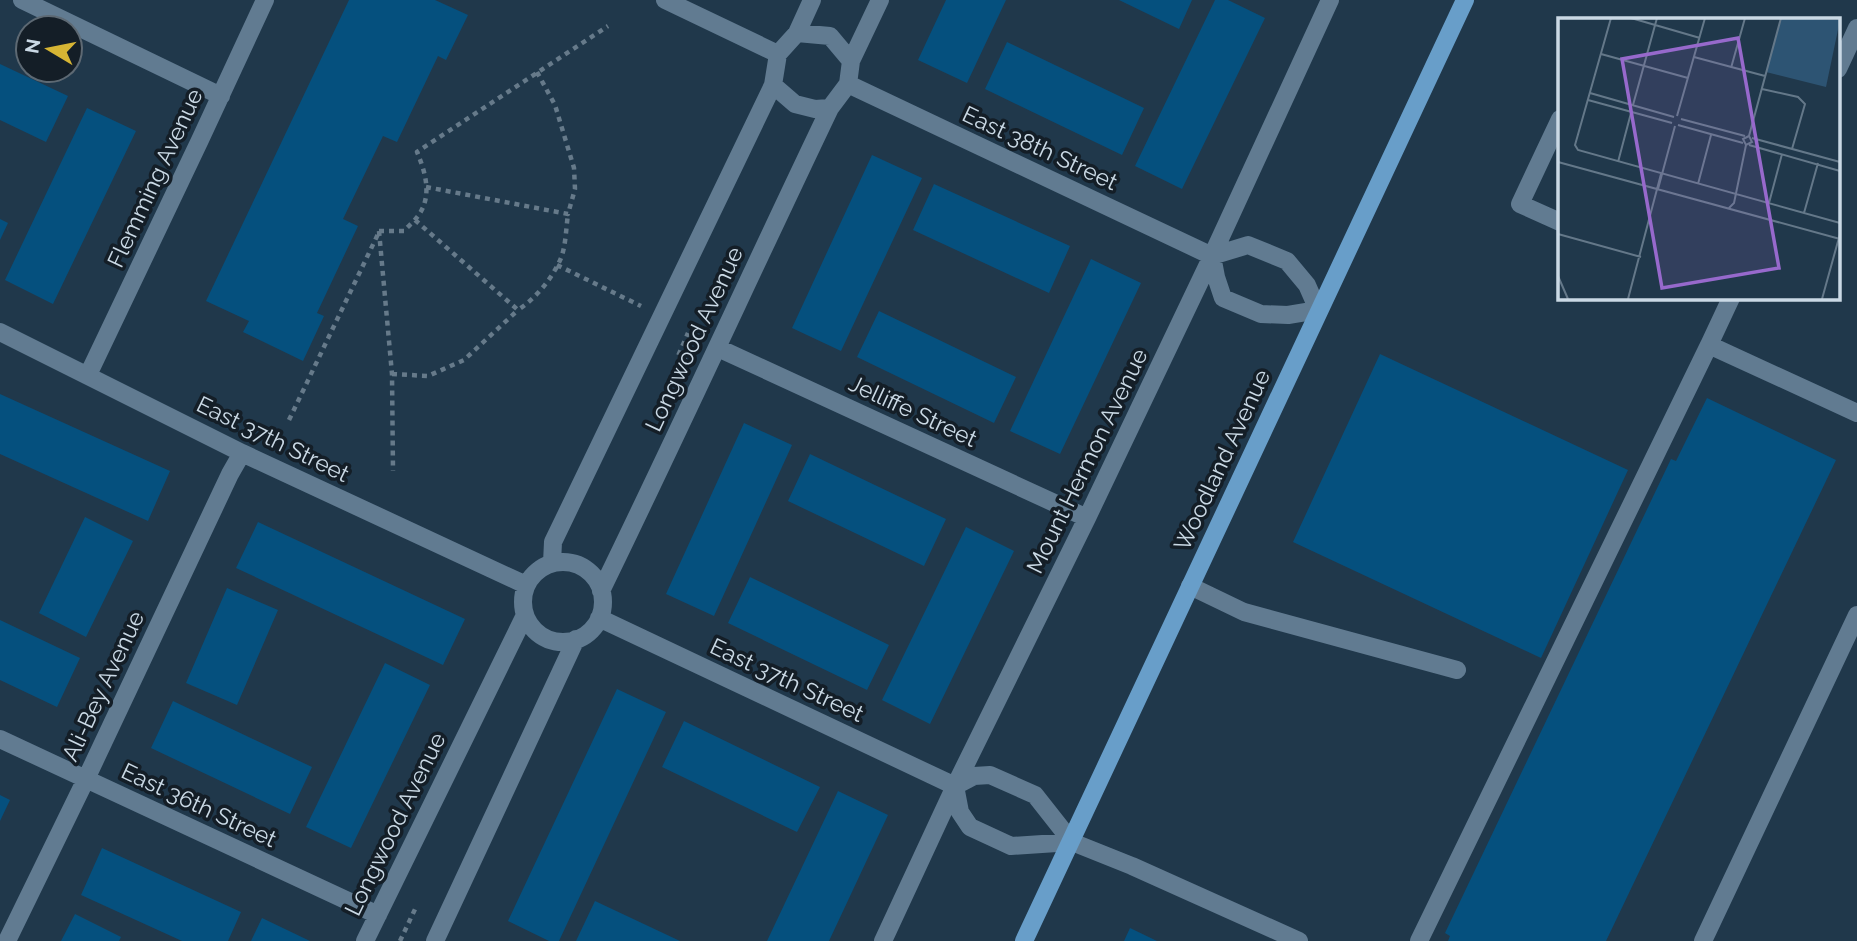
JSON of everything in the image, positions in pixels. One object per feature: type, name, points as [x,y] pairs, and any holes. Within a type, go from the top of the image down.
[{"type":"main road","name":"Woodland Avenue","points":[[1024,941],[1465,0]]},
{"type":"street","points":[[22,0],[221,96]]},
{"type":"street","name":"Flemming Avenue","points":[[88,375],[264,0]]},
{"type":"street","points":[[665,0],[778,54]]},
{"type":"street","points":[[812,0],[797,33],[778,54],[773,85],[795,104],[815,109],[830,108],[848,84],[850,61],[880,0]]},
{"type":"street","name":"Mount Hermon Avenue","points":[[883,941],[955,786],[1212,256],[1330,0]]},
{"type":"street","points":[[1840,65],[1857,28]]},
{"type":"street","points":[[797,33],[830,36],[850,61]]},
{"type":"street","name":"East 38th Street","points":[[848,84],[1212,256]]},
{"type":"street","name":"Longwood Avenue","points":[[552,564],[553,542],[773,85]]},
{"type":"street","name":"Longwood Avenue","points":[[601,591],[830,108]]},
{"type":"street","points":[[1558,121],[1520,204],[1558,222]]},
{"type":"street","points":[[1248,245],[1287,261],[1307,285],[1318,310],[1287,315],[1261,314],[1223,298],[1212,256],[1248,245]]},
{"type":"street","points":[[1419,941],[1709,345],[1729,299]]},
{"type":"street","name":"East 37th Street","points":[[0,332],[242,453],[526,585]]},
{"type":"street","points":[[1709,345],[1857,413]]},
{"type":"street","name":"Jelliffe Street","points":[[718,348],[1087,518]]},
{"type":"street","name":"Ali-Bey Avenue","points":[[7,941],[242,453]]},
{"type":"street","points":[[552,564],[576,564],[587,570],[596,579],[603,600],[599,618],[593,627],[576,639],[564,642],[540,635],[525,615],[526,585],[541,568],[552,564]]},
{"type":"street","points":[[1190,586],[1244,612],[1457,670]]},
{"type":"street","name":"Longwood Avenue","points":[[365,941],[525,615]]},
{"type":"street","points":[[1703,941],[1857,615]]},
{"type":"street","name":"East 37th Street","points":[[599,618],[955,786]]},
{"type":"street","points":[[435,941],[576,639]]},
{"type":"street","name":"East 36th Street","points":[[0,739],[377,915]]},
{"type":"street","points":[[1072,842],[1035,795],[990,775],[974,776],[955,786],[960,812],[970,827],[1011,846],[1072,842],[1299,941]]},
{"type":"path","points":[[379,231],[404,231],[420,213],[427,195],[424,170],[417,152],[608,26]]},
{"type":"path","points":[[392,374],[428,376],[464,360],[537,295],[561,257],[575,189],[575,168],[555,106],[537,72]]},
{"type":"path","points":[[426,187],[568,214]]},
{"type":"path","points":[[415,220],[518,310]]},
{"type":"path","points":[[379,231],[392,374],[393,471]]},
{"type":"path","points":[[289,420],[379,231]]},
{"type":"path","points":[[557,265],[645,308]]},
{"type":"path","points":[[410,902],[428,908]]},
{"type":"path","points":[[400,941],[417,905]]},
{"type":"building","points":[[349,0],[435,0],[468,15],[446,60],[438,56],[397,142],[383,136],[343,219],[358,226],[317,313],[324,316],[303,361],[243,332],[249,321],[206,301]]},
{"type":"building","points":[[946,0],[1006,0],[967,83],[918,60]]},
{"type":"building","points":[[1119,0],[1192,0],[1179,29]]},
{"type":"building","points":[[1215,0],[1228,0],[1265,18],[1182,189],[1135,166]]},
{"type":"building","points":[[1007,42],[1144,108],[1122,155],[985,89]]},
{"type":"building","points":[[0,64],[14,71],[14,84],[42,84],[68,96],[46,142],[0,120]]},
{"type":"building","points":[[87,108],[136,131],[53,304],[5,280]]},
{"type":"building","points":[[872,155],[922,178],[841,351],[792,328]]},
{"type":"building","points":[[934,184],[1070,246],[1049,293],[913,230]]},
{"type":"building","points":[[0,219],[8,223],[0,240]]},
{"type":"building","points":[[1091,259],[1141,283],[1060,454],[1010,431]]},
{"type":"building","points":[[879,311],[1016,377],[994,423],[857,357]]},
{"type":"building","points":[[1380,354],[1628,470],[1541,658],[1293,542]]},
{"type":"building","points":[[0,394],[170,471],[148,521],[0,454]]},
{"type":"building","points":[[1707,398],[1836,460],[1606,941],[1448,941],[1450,936],[1445,933],[1671,459],[1676,461]]},
{"type":"building","points":[[744,423],[792,445],[714,616],[666,594]]},
{"type":"building","points":[[810,454],[946,519],[924,566],[788,501]]},
{"type":"building","points":[[85,517],[133,541],[86,637],[39,613]]},
{"type":"building","points":[[258,522],[465,619],[443,665],[236,568]]},
{"type":"building","points":[[966,527],[1014,551],[930,724],[882,700]]},
{"type":"building","points":[[750,577],[889,645],[867,690],[728,623]]},
{"type":"building","points":[[227,588],[278,610],[237,705],[186,683]]},
{"type":"building","points":[[0,620],[80,658],[57,707],[0,680]]},
{"type":"building","points":[[385,663],[430,685],[351,848],[306,827]]},
{"type":"building","points":[[617,689],[666,712],[559,941],[549,941],[508,921]]},
{"type":"building","points":[[173,701],[312,767],[290,814],[151,748]]},
{"type":"building","points":[[684,721],[820,787],[797,832],[662,767]]},
{"type":"building","points":[[838,791],[888,815],[829,941],[767,941]]},
{"type":"building","points":[[0,795],[10,800],[0,821]]},
{"type":"building","points":[[102,848],[241,912],[228,941],[182,941],[81,895]]},
{"type":"building","points":[[595,901],[680,941],[576,941]]},
{"type":"building","points":[[75,914],[121,937],[119,941],[61,941]]},
{"type":"building","points":[[262,918],[310,941],[251,941]]},
{"type":"building","points":[[1130,928],[1157,941],[1124,941]]}]
